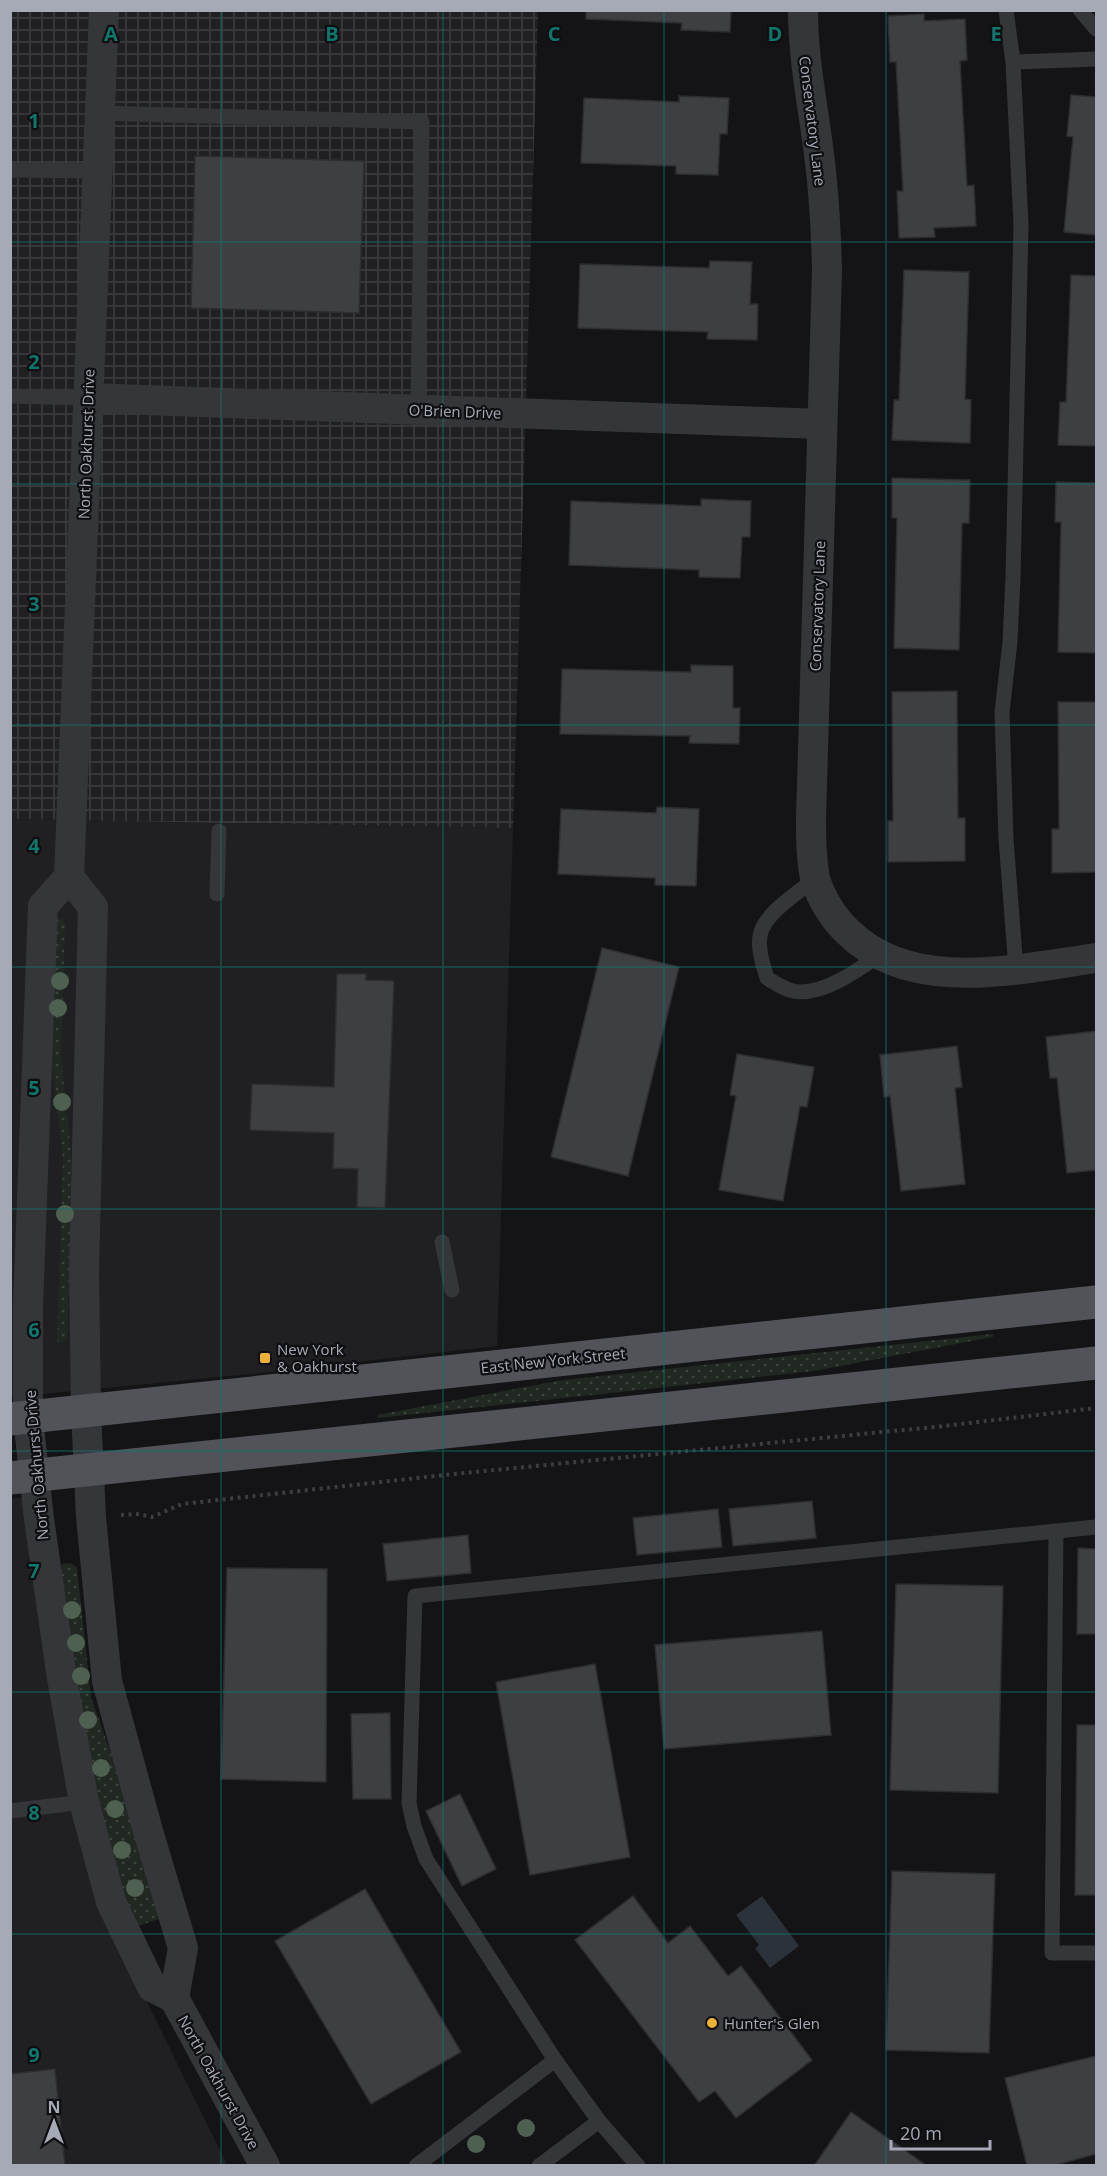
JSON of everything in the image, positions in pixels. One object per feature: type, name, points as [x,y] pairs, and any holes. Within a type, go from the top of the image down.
[{"type":"main road","name":"East New York Street","points":[[19,1418],[1096,1302]]},
{"type":"main road","points":[[23,1477],[1096,1363]]},
{"type":"street","name":"North Oakhurst Drive","points":[[104,10],[69,877],[44,906],[28,1306],[19,1418],[23,1477],[39,1519],[62,1678],[84,1802],[111,1902],[152,1987],[174,1998],[265,2166]]},
{"type":"street","name":"Conservatory Lane","points":[[802,10],[806,67],[819,155],[826,227],[827,270],[811,818],[811,847],[815,879],[826,904],[856,941],[878,956],[896,963],[922,970],[951,972],[1016,969],[1096,958]]},
{"type":"street","name":"O'Brien Drive","points":[[88,398],[822,424]]},
{"type":"street","name":"North Oakhurst Drive","points":[[69,877],[93,907],[84,1272],[86,1411],[91,1517],[107,1681],[183,1948],[174,1998]]},
{"type":"lane","points":[[1006,10],[1013,62],[1021,266],[1013,589],[1002,712],[1006,839],[1016,969]]},
{"type":"lane","points":[[1080,10],[1096,28]]},
{"type":"lane","points":[[1013,62],[1096,59]]},
{"type":"lane","points":[[99,113],[422,122],[418,410]]},
{"type":"lane","points":[[10,170],[97,171]]},
{"type":"lane","points":[[10,396],[88,398]]},
{"type":"lane","points":[[217,894],[219,831]]},
{"type":"lane","points":[[815,879],[782,904],[760,934],[760,954],[767,978],[794,991],[813,991],[857,971],[878,956]]},
{"type":"lane","points":[[442,1242],[452,1290]]},
{"type":"lane","points":[[638,2166],[599,2121],[555,2060],[426,1859],[414,1826],[409,1803],[415,1596],[1096,1527]]},
{"type":"lane","points":[[1056,1531],[1052,1953],[1096,1953]]},
{"type":"lane","points":[[10,1811],[84,1802]]},
{"type":"lane","points":[[416,2166],[555,2060]]},
{"type":"lane","points":[[539,2166],[599,2121]]},
{"type":"path","points":[[139,1514],[152,1517],[182,1504],[444,1475],[944,1426],[1096,1408]]},
{"type":"shaded area","points":[[11,11],[538,11],[513,828],[11,819]]},
{"type":"shaded area","points":[[11,819],[513,828],[497,1346],[251,1374],[11,1397]]},
{"type":"shaded area","points":[[63,918],[65,925],[61,1056],[72,1163],[67,1339],[62,1343],[57,1339],[63,1159],[51,1055],[57,919]]},
{"type":"shaded area","points":[[993,1334],[993,1337],[814,1371],[378,1418],[377,1415],[563,1380]]},
{"type":"shaded area","points":[[30,1497],[121,1949],[227,2165],[11,2166],[10,1499]]},
{"type":"shaded area","points":[[71,1563],[77,1568],[91,1697],[165,1917],[132,1928],[99,1823],[61,1571],[62,1564]]},
{"type":"shaded area","points":[[762,1896],[799,1946],[770,1968],[755,1948],[759,1945],[736,1915]]},
{"type":"building","points":[[586,10],[731,10],[730,32],[681,30],[682,23],[586,19]]},
{"type":"building","points":[[924,14],[924,21],[965,19],[967,60],[960,61],[967,186],[974,185],[976,226],[934,228],[935,237],[899,238],[897,191],[903,191],[896,62],[890,62],[888,16]]},
{"type":"building","points":[[1071,95],[1096,97],[1096,235],[1064,232],[1073,137],[1067,136]]},
{"type":"building","points":[[679,96],[729,98],[727,134],[720,134],[718,175],[676,174],[676,166],[581,163],[584,98],[679,102]]},
{"type":"building","points":[[195,156],[364,161],[359,313],[191,308]]},
{"type":"building","points":[[710,261],[752,262],[750,304],[758,304],[757,340],[707,339],[708,332],[578,328],[580,264],[709,268]]},
{"type":"building","points":[[904,270],[969,272],[965,399],[971,400],[970,443],[892,440],[894,400],[899,400]]},
{"type":"building","points":[[1071,275],[1096,276],[1096,446],[1058,445],[1060,402],[1066,402]]},
{"type":"building","points":[[892,478],[970,480],[969,523],[962,523],[959,650],[894,648],[897,518],[892,518]]},
{"type":"building","points":[[1056,482],[1096,483],[1096,653],[1058,652],[1061,522],[1055,522]]},
{"type":"building","points":[[701,499],[751,501],[750,537],[742,537],[740,578],[699,577],[699,570],[569,565],[571,501],[701,506]]},
{"type":"building","points":[[691,665],[733,666],[733,708],[740,708],[739,744],[689,743],[690,736],[560,734],[562,669],[691,672]]},
{"type":"building","points":[[957,691],[958,818],[965,818],[965,861],[888,862],[888,821],[893,821],[892,692]]},
{"type":"building","points":[[1058,702],[1096,702],[1096,872],[1052,873],[1052,829],[1059,829]]},
{"type":"building","points":[[657,807],[699,809],[696,886],[655,885],[655,878],[558,874],[561,809],[656,813]]},
{"type":"building","points":[[602,948],[679,967],[628,1176],[551,1157]]},
{"type":"building","points":[[337,974],[366,974],[366,980],[394,981],[385,1208],[357,1207],[358,1169],[333,1168],[334,1133],[250,1130],[252,1084],[334,1087]]},
{"type":"building","points":[[1096,1031],[1096,1170],[1067,1173],[1057,1078],[1050,1078],[1046,1037]]},
{"type":"building","points":[[957,1046],[962,1087],[955,1088],[965,1184],[901,1191],[890,1096],[884,1097],[880,1055]]},
{"type":"building","points":[[737,1054],[814,1067],[807,1107],[800,1106],[783,1201],[719,1190],[736,1096],[730,1095]]},
{"type":"building","points":[[812,1501],[816,1538],[733,1546],[729,1509]]},
{"type":"building","points":[[718,1509],[722,1547],[637,1555],[633,1518]]},
{"type":"building","points":[[468,1535],[471,1573],[387,1581],[383,1544]]},
{"type":"building","points":[[1078,1548],[1096,1549],[1096,1634],[1077,1634]]},
{"type":"building","points":[[227,1568],[327,1569],[326,1782],[221,1779]]},
{"type":"building","points":[[896,1584],[1003,1586],[998,1793],[890,1790]]},
{"type":"building","points":[[822,1631],[831,1735],[664,1749],[655,1645]]},
{"type":"building","points":[[595,1664],[630,1857],[530,1875],[496,1682]]},
{"type":"building","points":[[390,1713],[391,1799],[353,1799],[351,1714]]},
{"type":"building","points":[[1077,1725],[1096,1725],[1096,1895],[1075,1895]]},
{"type":"building","points":[[460,1794],[496,1869],[462,1886],[426,1811]]},
{"type":"building","points":[[892,1871],[995,1874],[989,2053],[886,2050]]},
{"type":"building","points":[[365,1889],[461,2052],[371,2104],[275,1941]]},
{"type":"building","name":"Hunter's Glen","points":[[633,1896],[668,1943],[690,1926],[728,1976],[741,1966],[812,2060],[736,2118],[715,2091],[699,2102],[575,1940]]},
{"type":"building","points":[[1096,2056],[1096,2154],[1052,2166],[1027,2166],[1005,2078]]},
{"type":"building","points":[[55,2069],[65,2166],[10,2166],[10,2074]]},
{"type":"building","points":[[851,2112],[927,2166],[814,2166]]},
{"type":"place","name":"New York & Oakhurst","points":[[265,1358]]},
{"type":"place","name":"Hunter's Glen","points":[[712,2023]]}]
